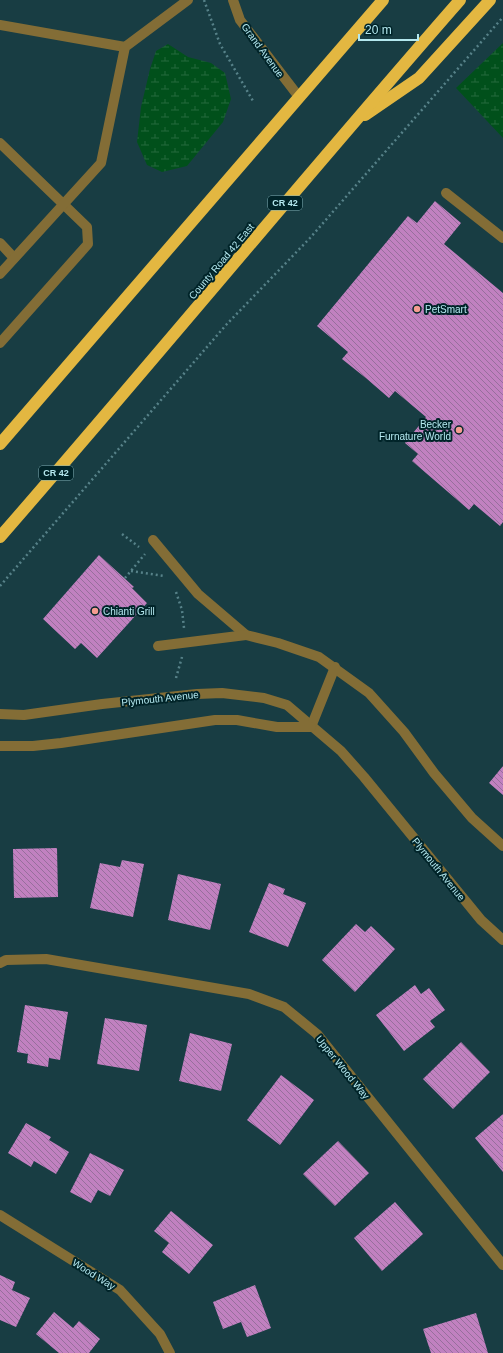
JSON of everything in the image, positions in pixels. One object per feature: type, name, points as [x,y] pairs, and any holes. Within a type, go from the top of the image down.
[{"type":"highway","points":[[0,444],[383,0]]},
{"type":"highway","name":"County Road 42 East","points":[[0,537],[112,408],[352,123],[460,0]]},
{"type":"highway","points":[[352,123],[419,78],[490,0]]},
{"type":"street","points":[[0,274],[101,163],[125,48],[188,0]]},
{"type":"street","name":"Grand Avenue","points":[[233,0],[240,20],[299,98]]},
{"type":"street","points":[[0,24],[125,48]]},
{"type":"street","points":[[0,143],[87,228],[88,244],[0,343]]},
{"type":"street","points":[[446,193],[503,238]]},
{"type":"street","points":[[0,243],[14,258]]},
{"type":"street","points":[[153,540],[198,594],[246,635]]},
{"type":"street","points":[[158,646],[184,644],[246,635],[278,643],[319,657],[335,667],[369,694],[419,750],[434,773],[472,818],[503,846]]},
{"type":"street","points":[[0,746],[33,746],[61,743],[215,720],[236,720],[277,727],[311,727],[335,667]]},
{"type":"street","name":"Plymouth Avenue","points":[[0,714],[24,715],[102,704],[197,694],[222,693],[264,698],[287,705],[341,751],[481,920],[501,935]]},
{"type":"street","name":"Upper Wood Way","points":[[0,963],[6,960],[46,959],[249,994],[284,1007],[316,1034],[503,1265]]},
{"type":"street","name":"Wood Way","points":[[0,1216],[120,1290],[160,1334],[170,1353]]},
{"type":"path","points":[[204,0],[220,44],[253,102]]},
{"type":"path","points":[[0,586],[226,325],[310,238],[503,18]]},
{"type":"path","points":[[122,534],[151,556]]},
{"type":"path","points":[[125,578],[147,552],[153,540]]},
{"type":"path","points":[[131,571],[167,576],[163,571]]},
{"type":"path","points":[[173,586],[182,610],[184,644],[180,667],[176,678]]},
{"type":"green space","points":[[503,43],[503,138],[456,88]]},
{"type":"green space","points":[[168,44],[188,57],[211,63],[225,73],[231,99],[223,122],[187,166],[162,172],[147,165],[137,142],[141,107],[150,69],[156,51]]},
{"type":"building","name":"PetSmart","points":[[435,201],[461,223],[444,244],[503,293],[503,522],[500,526],[474,504],[469,510],[412,461],[418,454],[405,443],[426,417],[395,391],[389,398],[342,359],[348,352],[317,326],[408,216],[417,223]]},
{"type":"building","name":"Chianti Grill","points":[[99,555],[134,587],[132,588],[147,603],[97,658],[81,643],[75,649],[43,619]]},
{"type":"building","points":[[503,766],[503,795],[489,783]]},
{"type":"building","points":[[57,848],[58,897],[14,898],[13,849]]},
{"type":"building","points":[[122,860],[144,864],[133,917],[90,908],[100,863],[120,867]]},
{"type":"building","points":[[178,874],[221,884],[210,930],[168,920]]},
{"type":"building","points":[[269,883],[285,889],[283,894],[306,903],[288,947],[249,932]]},
{"type":"building","points":[[356,924],[365,932],[371,926],[395,949],[355,992],[322,960]]},
{"type":"building","points":[[415,985],[421,994],[429,988],[445,1010],[430,1021],[435,1027],[404,1051],[376,1015]]},
{"type":"building","points":[[25,1005],[68,1012],[60,1060],[49,1058],[48,1067],[27,1063],[28,1054],[17,1052]]},
{"type":"building","points":[[105,1018],[147,1025],[139,1071],[97,1064]]},
{"type":"building","points":[[190,1033],[232,1044],[221,1091],[179,1081]]},
{"type":"building","points":[[461,1042],[490,1072],[453,1109],[423,1079]]},
{"type":"building","points":[[281,1075],[314,1100],[280,1145],[247,1120]]},
{"type":"building","points":[[503,1114],[503,1172],[475,1138]]},
{"type":"building","points":[[26,1123],[51,1137],[49,1140],[69,1152],[56,1174],[34,1161],[31,1167],[8,1153]]},
{"type":"building","points":[[338,1141],[369,1173],[335,1206],[303,1174]]},
{"type":"building","points":[[90,1153],[124,1170],[110,1196],[98,1190],[91,1203],[70,1192]]},
{"type":"building","points":[[395,1202],[423,1234],[382,1271],[354,1238]]},
{"type":"building","points":[[171,1211],[213,1245],[189,1274],[162,1252],[169,1243],[154,1231]]},
{"type":"building","points":[[0,1275],[15,1282],[12,1290],[30,1298],[16,1327],[0,1320]]},
{"type":"building","points":[[255,1285],[271,1328],[247,1337],[241,1322],[223,1329],[213,1302]]},
{"type":"building","points":[[54,1312],[73,1328],[79,1321],[100,1339],[89,1353],[59,1353],[36,1334]]},
{"type":"building","points":[[476,1313],[488,1353],[431,1353],[423,1329]]},
{"type":"place","name":"PetSmart","points":[[417,309]]},
{"type":"place","name":"Becker Furnature World","points":[[459,430]]},
{"type":"place","name":"Chianti Grill","points":[[95,611]]}]
